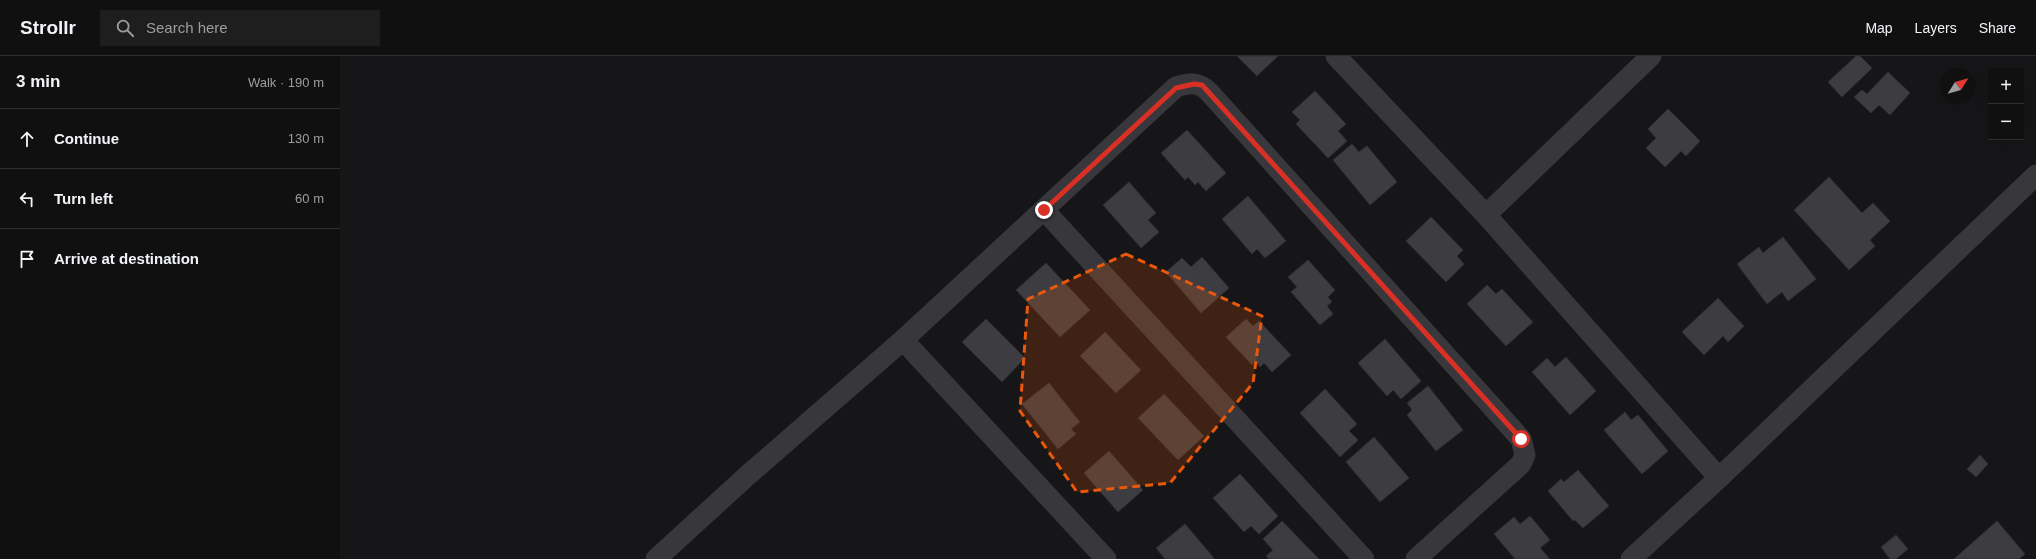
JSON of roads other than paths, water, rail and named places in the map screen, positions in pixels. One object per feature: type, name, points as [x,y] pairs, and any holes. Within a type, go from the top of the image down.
[{"type":"street","points":[[1336,56],[1486,216],[1719,478]]},
{"type":"street","points":[[1486,216],[1650,56]]},
{"type":"street","points":[[656,559],[748,475],[903,340],[1176,88],[1194,84],[1202,85],[1521,439],[1525,450],[1521,464],[1416,559]]},
{"type":"street","points":[[1630,559],[1719,478],[2036,175]]},
{"type":"street","points":[[1044,210],[1364,559]]},
{"type":"street","points":[[903,340],[1106,559]]}]
